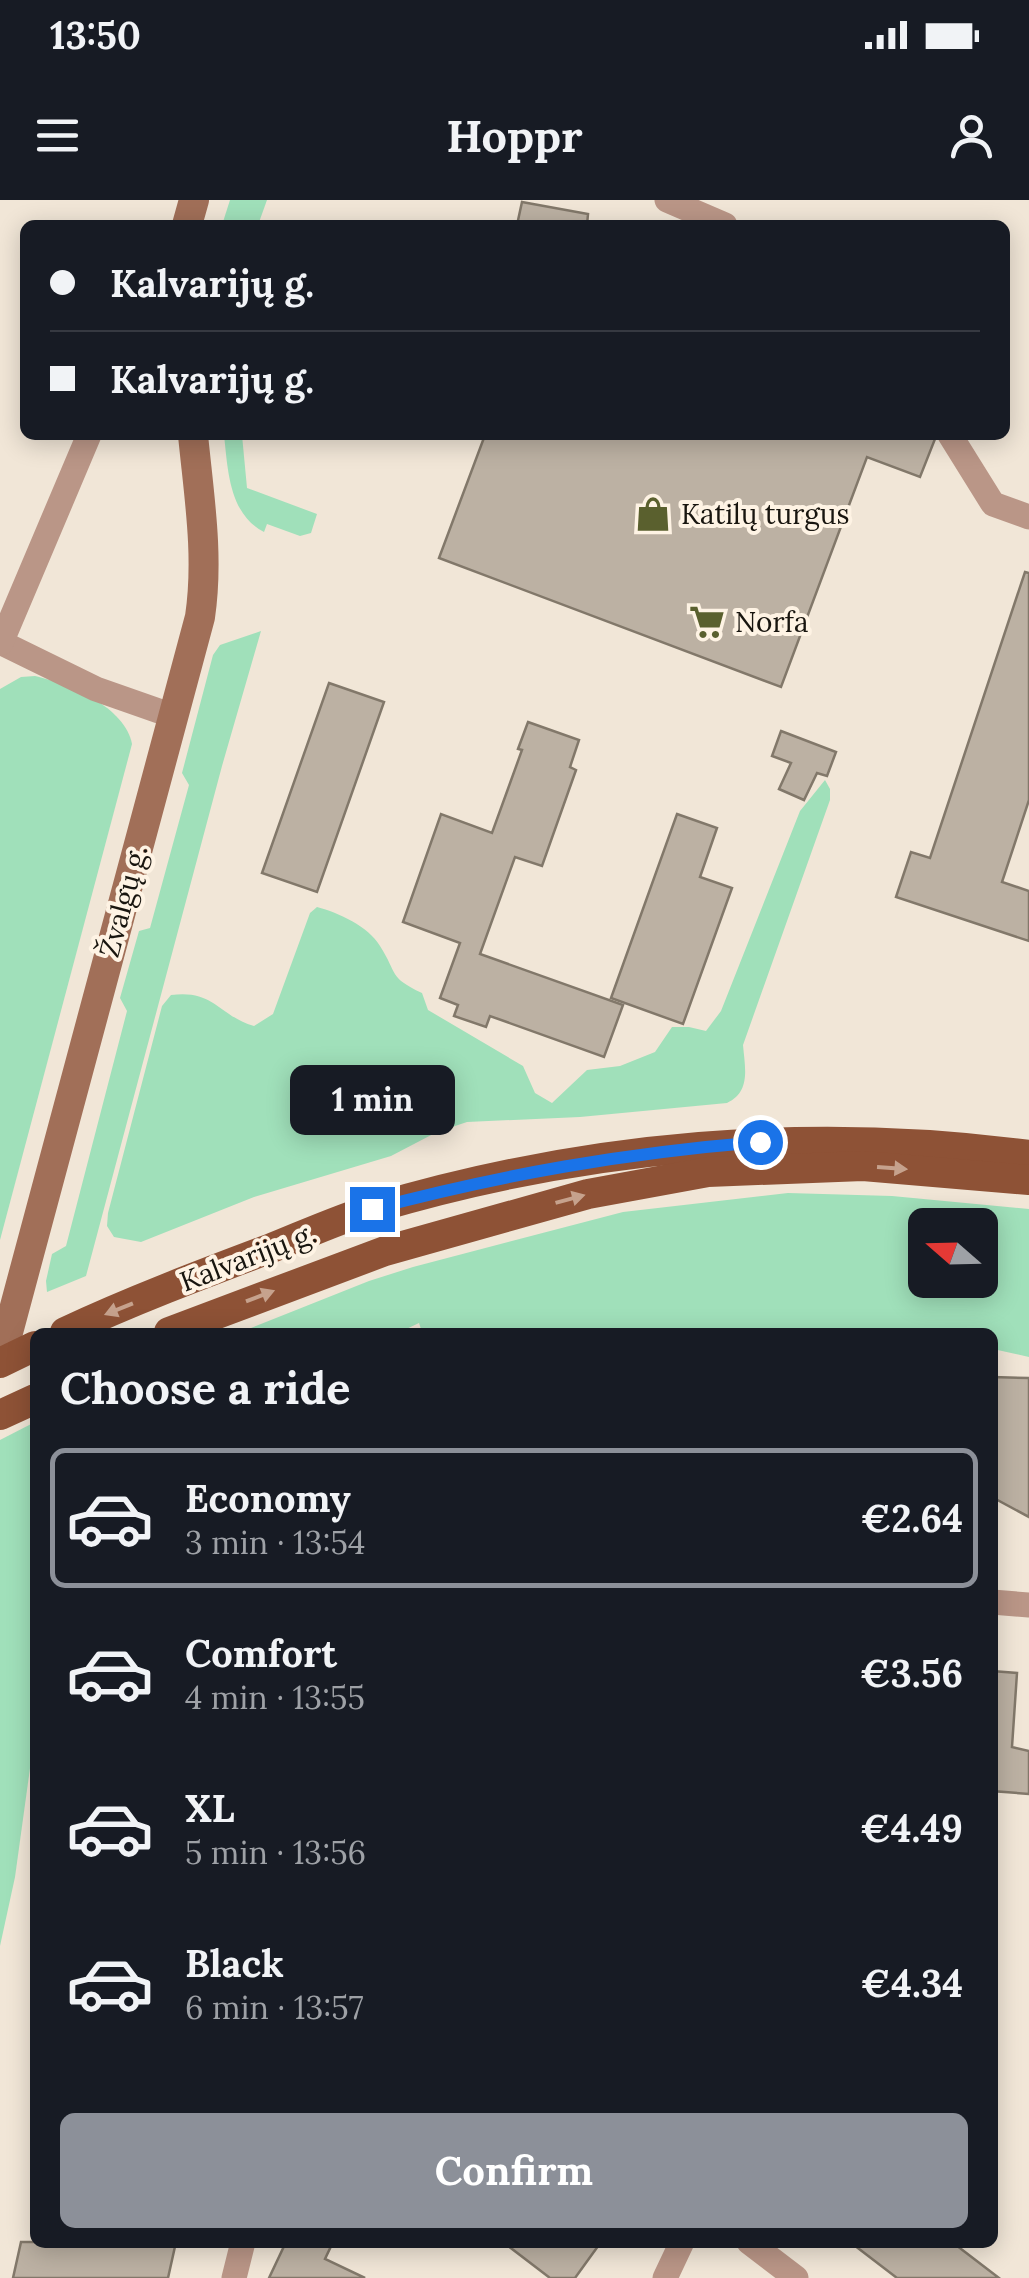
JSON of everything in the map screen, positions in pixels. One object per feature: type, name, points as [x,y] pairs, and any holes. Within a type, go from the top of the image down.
[{"type":"main road","name":"Žvalgų g.","points":[[0,1363],[200,617],[206,582],[193,440]]},
{"type":"main road","name":"Kalvarijų g.","points":[[74,1328],[372,1209],[548,1167],[649,1151],[775,1140],[1029,1154]]},
{"type":"main road","name":"Kalvarijų g.","points":[[180,1328],[385,1251],[588,1194],[708,1172],[864,1166],[1029,1180]]},
{"type":"main road","points":[[372,1209],[385,1251]]},
{"type":"main road","points":[[19,1406],[0,1363],[30,1348]]},
{"type":"street","points":[[668,200],[714,220]]},
{"type":"street","points":[[88,440],[1,643],[96,689],[173,716]]},
{"type":"street","points":[[953,440],[993,504],[1029,517]]},
{"type":"street","points":[[998,1602],[1029,1605]]},
{"type":"street","points":[[234,2278],[242,2248]]},
{"type":"street","points":[[665,2278],[679,2248]]},
{"type":"street","points":[[757,2248],[796,2278]]},
{"type":"green space","points":[[230,200],[267,200],[260,220],[224,220]]},
{"type":"green space","points":[[225,440],[242,440],[247,488],[317,514],[311,533],[300,536],[267,524],[264,532],[252,524],[237,503]]},
{"type":"green space","points":[[261,631],[86,1276],[47,1292],[52,1254],[66,1246],[127,1011],[120,998],[139,931],[150,928],[189,785],[182,773],[213,655],[220,645]]},
{"type":"green space","points":[[35,676],[79,691],[107,708],[119,719],[132,744],[0,1240],[0,689],[21,677]]},
{"type":"green space","points":[[825,780],[830,800],[743,1045],[743,1086],[727,1103],[580,1117],[467,1122],[437,1132],[391,1156],[254,1197],[141,1242],[114,1237],[107,1226],[162,1006],[171,995],[197,996],[254,1026],[273,1014],[310,913],[317,907],[361,926],[380,946],[395,974],[422,993],[428,1010],[523,1066],[535,1093],[552,1103],[587,1070],[620,1066],[655,1052],[672,1027],[706,1031],[721,1011],[800,811]]},
{"type":"green space","points":[[788,1193],[892,1196],[1029,1209],[1029,1357],[998,1350],[998,1328],[421,1328],[419,1323],[408,1328],[251,1328],[369,1281],[623,1212]]},
{"type":"green space","points":[[30,1425],[30,1768],[15,1877],[0,1946],[0,1440]]},
{"type":"building","points":[[522,202],[588,214],[587,220],[518,220]]},
{"type":"building","name":"Norfa","points":[[483,440],[935,440],[920,477],[867,457],[781,687],[439,558]]},
{"type":"building","points":[[1025,572],[1029,573],[1029,800],[1002,882],[1029,891],[1029,941],[896,897],[911,852],[930,858]]},
{"type":"building","points":[[329,683],[384,702],[317,892],[262,873]]},
{"type":"building","points":[[528,722],[579,740],[570,767],[576,770],[542,866],[515,857],[480,954],[623,1005],[604,1057],[490,1016],[486,1027],[454,1016],[458,1005],[440,998],[460,943],[403,922],[441,814],[492,833]]},
{"type":"building","points":[[781,731],[836,752],[827,776],[817,773],[804,800],[779,789],[791,763],[772,756]]},
{"type":"building","points":[[677,814],[717,828],[700,877],[732,888],[683,1024],[611,998]]},
{"type":"building","points":[[998,1377],[1029,1378],[1029,1517],[998,1500]]},
{"type":"building","points":[[998,1671],[1017,1673],[1012,1747],[1029,1751],[1029,1794],[998,1791]]},
{"type":"building","points":[[21,2242],[30,2242],[30,2248],[175,2248],[168,2278],[13,2278]]},
{"type":"building","points":[[283,2248],[330,2248],[325,2259],[365,2278],[269,2278]]},
{"type":"building","points":[[511,2248],[597,2248],[575,2278],[550,2278]]},
{"type":"building","points":[[858,2248],[960,2248],[999,2278],[897,2278]]},
{"type":"place","name":"Katilų turgus","points":[[653,514]]},
{"type":"place","name":"Norfa","points":[[707,622]]},
{"type":"route","points":[[372,1209],[548,1167],[649,1151],[760,1142]]}]
